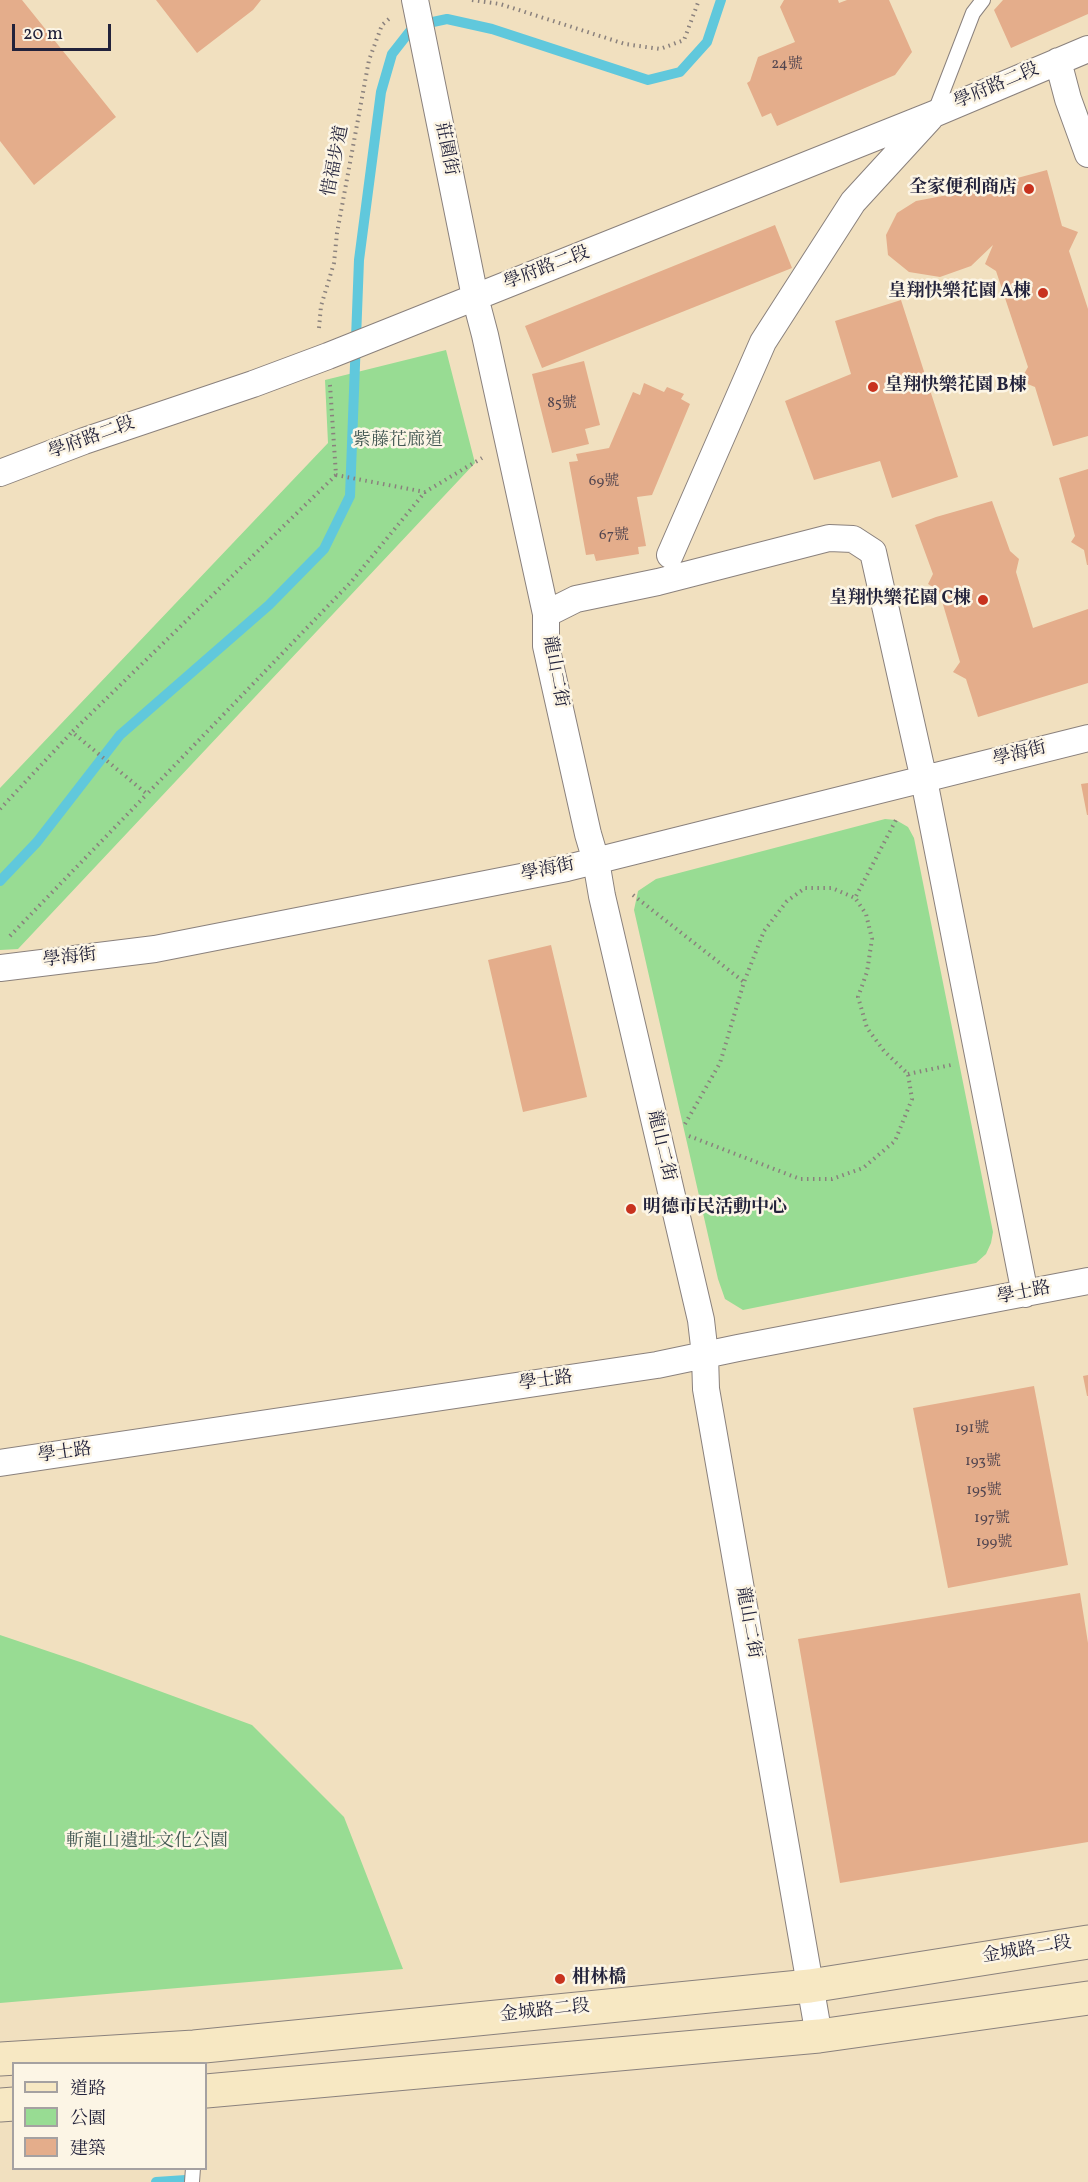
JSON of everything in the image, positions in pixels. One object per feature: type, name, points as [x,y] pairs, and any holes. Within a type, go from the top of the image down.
[{"type":"main road","name":"金城路二段","points":[[0,2059],[194,2055],[810,1986],[1088,1942]]},
{"type":"main road","points":[[207,2091],[819,2036],[1088,1998]]},
{"type":"street","name":"莊園街","points":[[415,0],[475,297]]},
{"type":"street","name":"學府路二段","points":[[0,473],[84,441],[328,356],[934,114],[1088,49]]},
{"type":"street","points":[[1058,61],[1068,99],[1088,154]]},
{"type":"street","points":[[670,555],[763,342],[853,202],[934,114]]},
{"type":"street","name":"龍山二街","points":[[475,297],[546,614],[546,646],[701,1320],[706,1389],[819,2036]]},
{"type":"street","points":[[546,614],[576,599],[658,582],[829,538],[854,538],[873,552],[924,780],[1025,1294]]},
{"type":"street","name":"學海街","points":[[0,968],[155,949],[596,861],[1088,738]]},
{"type":"street","name":"學士路","points":[[0,1463],[657,1365],[1088,1281]]},
{"type":"lane","points":[[934,114],[973,13],[983,0]]},
{"type":"path","points":[[472,0],[500,4],[625,44],[660,49],[684,40],[699,0]]},
{"type":"path","name":"惜福步道","points":[[336,475],[328,356],[319,328],[321,306],[333,263],[369,60],[382,25],[390,17]]},
{"type":"path","points":[[4,942],[351,582],[425,492],[489,454]]},
{"type":"path","points":[[0,809],[72,732],[336,475],[425,492]]},
{"type":"path","points":[[72,732],[147,794]]},
{"type":"path","points":[[855,898],[898,814]]},
{"type":"path","points":[[805,888],[832,888],[855,898],[866,914],[872,939],[867,972],[858,997],[867,1028],[884,1051],[908,1074],[912,1099],[895,1141],[863,1168],[832,1179],[800,1179],[680,1133],[720,1063],[744,982],[764,931],[787,901],[805,888]]},
{"type":"path","points":[[631,893],[744,982]]},
{"type":"path","points":[[908,1074],[953,1065]]},
{"type":"green space","name":"紫藤花廊道","points":[[446,350],[475,463],[18,949],[0,950],[0,788],[328,443],[325,380]]},
{"type":"green space","points":[[885,819],[896,820],[908,827],[914,838],[993,1232],[991,1243],[986,1254],[976,1263],[743,1310],[725,1299],[718,1279],[634,910],[638,891],[656,879]]},
{"type":"green space","name":"斬龍山遺址文化公園","points":[[0,1635],[252,1725],[344,1817],[403,1969],[0,2003]]},
{"type":"building","points":[[0,0],[22,0],[116,117],[34,185],[0,141]]},
{"type":"building","points":[[156,0],[261,0],[253,10],[197,53]]},
{"type":"building","points":[[784,0],[838,0],[839,3],[847,0],[889,0],[912,52],[895,75],[777,126],[771,113],[762,117],[747,83],[750,81],[758,57],[795,42],[780,7]]},
{"type":"building","points":[[1003,0],[1088,0],[1088,14],[1011,48],[994,10]]},
{"type":"building","name":"皇翔快樂花園 A棟","points":[[1047,170],[1062,226],[1078,232],[1069,251],[1088,309],[1088,436],[1053,446],[1035,387],[1020,381],[1028,367],[996,271],[985,264],[993,245],[971,266],[940,277],[909,272],[888,255],[886,235],[897,213],[916,201],[969,191]]},
{"type":"building","points":[[775,225],[792,268],[542,368],[525,326]]},
{"type":"building","name":"皇翔快樂花園 B棟","points":[[901,300],[958,477],[892,498],[880,461],[814,480],[785,401],[851,374],[835,321]]},
{"type":"building","points":[[584,361],[600,425],[585,429],[589,444],[552,453],[532,374]]},
{"type":"building","points":[[644,383],[664,392],[667,387],[684,394],[681,399],[690,404],[652,495],[637,497],[646,546],[638,547],[639,554],[596,561],[594,554],[586,555],[569,462],[578,461],[576,454],[609,448],[633,392],[640,395]]},
{"type":"building","points":[[1088,469],[1087,565],[1084,550],[1071,542],[1075,536],[1059,478]]},
{"type":"building","name":"皇翔快樂花園 C棟","points":[[992,501],[1010,551],[1019,559],[1016,572],[1033,628],[1088,609],[1088,683],[978,717],[966,679],[953,672],[960,662],[939,591],[928,584],[933,574],[915,525]]},
{"type":"building","points":[[1088,783],[1088,815],[1087,815],[1081,784]]},
{"type":"building","points":[[551,945],[587,1097],[523,1112],[488,960]]},
{"type":"building","points":[[1088,1375],[1088,1396],[1087,1396],[1083,1376]]},
{"type":"building","points":[[1034,1386],[1068,1565],[948,1588],[913,1408]]},
{"type":"building","points":[[1080,1593],[1088,1643],[1088,1842],[840,1883],[798,1639]]},
{"type":"waterway","points":[[0,881],[37,842],[120,735],[269,605],[324,549],[350,496],[359,260],[381,92],[392,54],[414,26],[447,19],[492,29],[648,80],[680,72],[707,42],[721,0]]},
{"type":"waterway","points":[[156,2182],[186,2180]]},
{"type":"place","name":"全家便利商店","points":[[1029,189]]},
{"type":"place","name":"皇翔快樂花園 A棟","points":[[1043,293]]},
{"type":"place","name":"皇翔快樂花園 B棟","points":[[873,387]]},
{"type":"place","name":"皇翔快樂花園 C棟","points":[[983,600]]},
{"type":"place","name":"明德市民活動中心","points":[[631,1209]]},
{"type":"place","name":"柑林橋","points":[[560,1979]]}]
